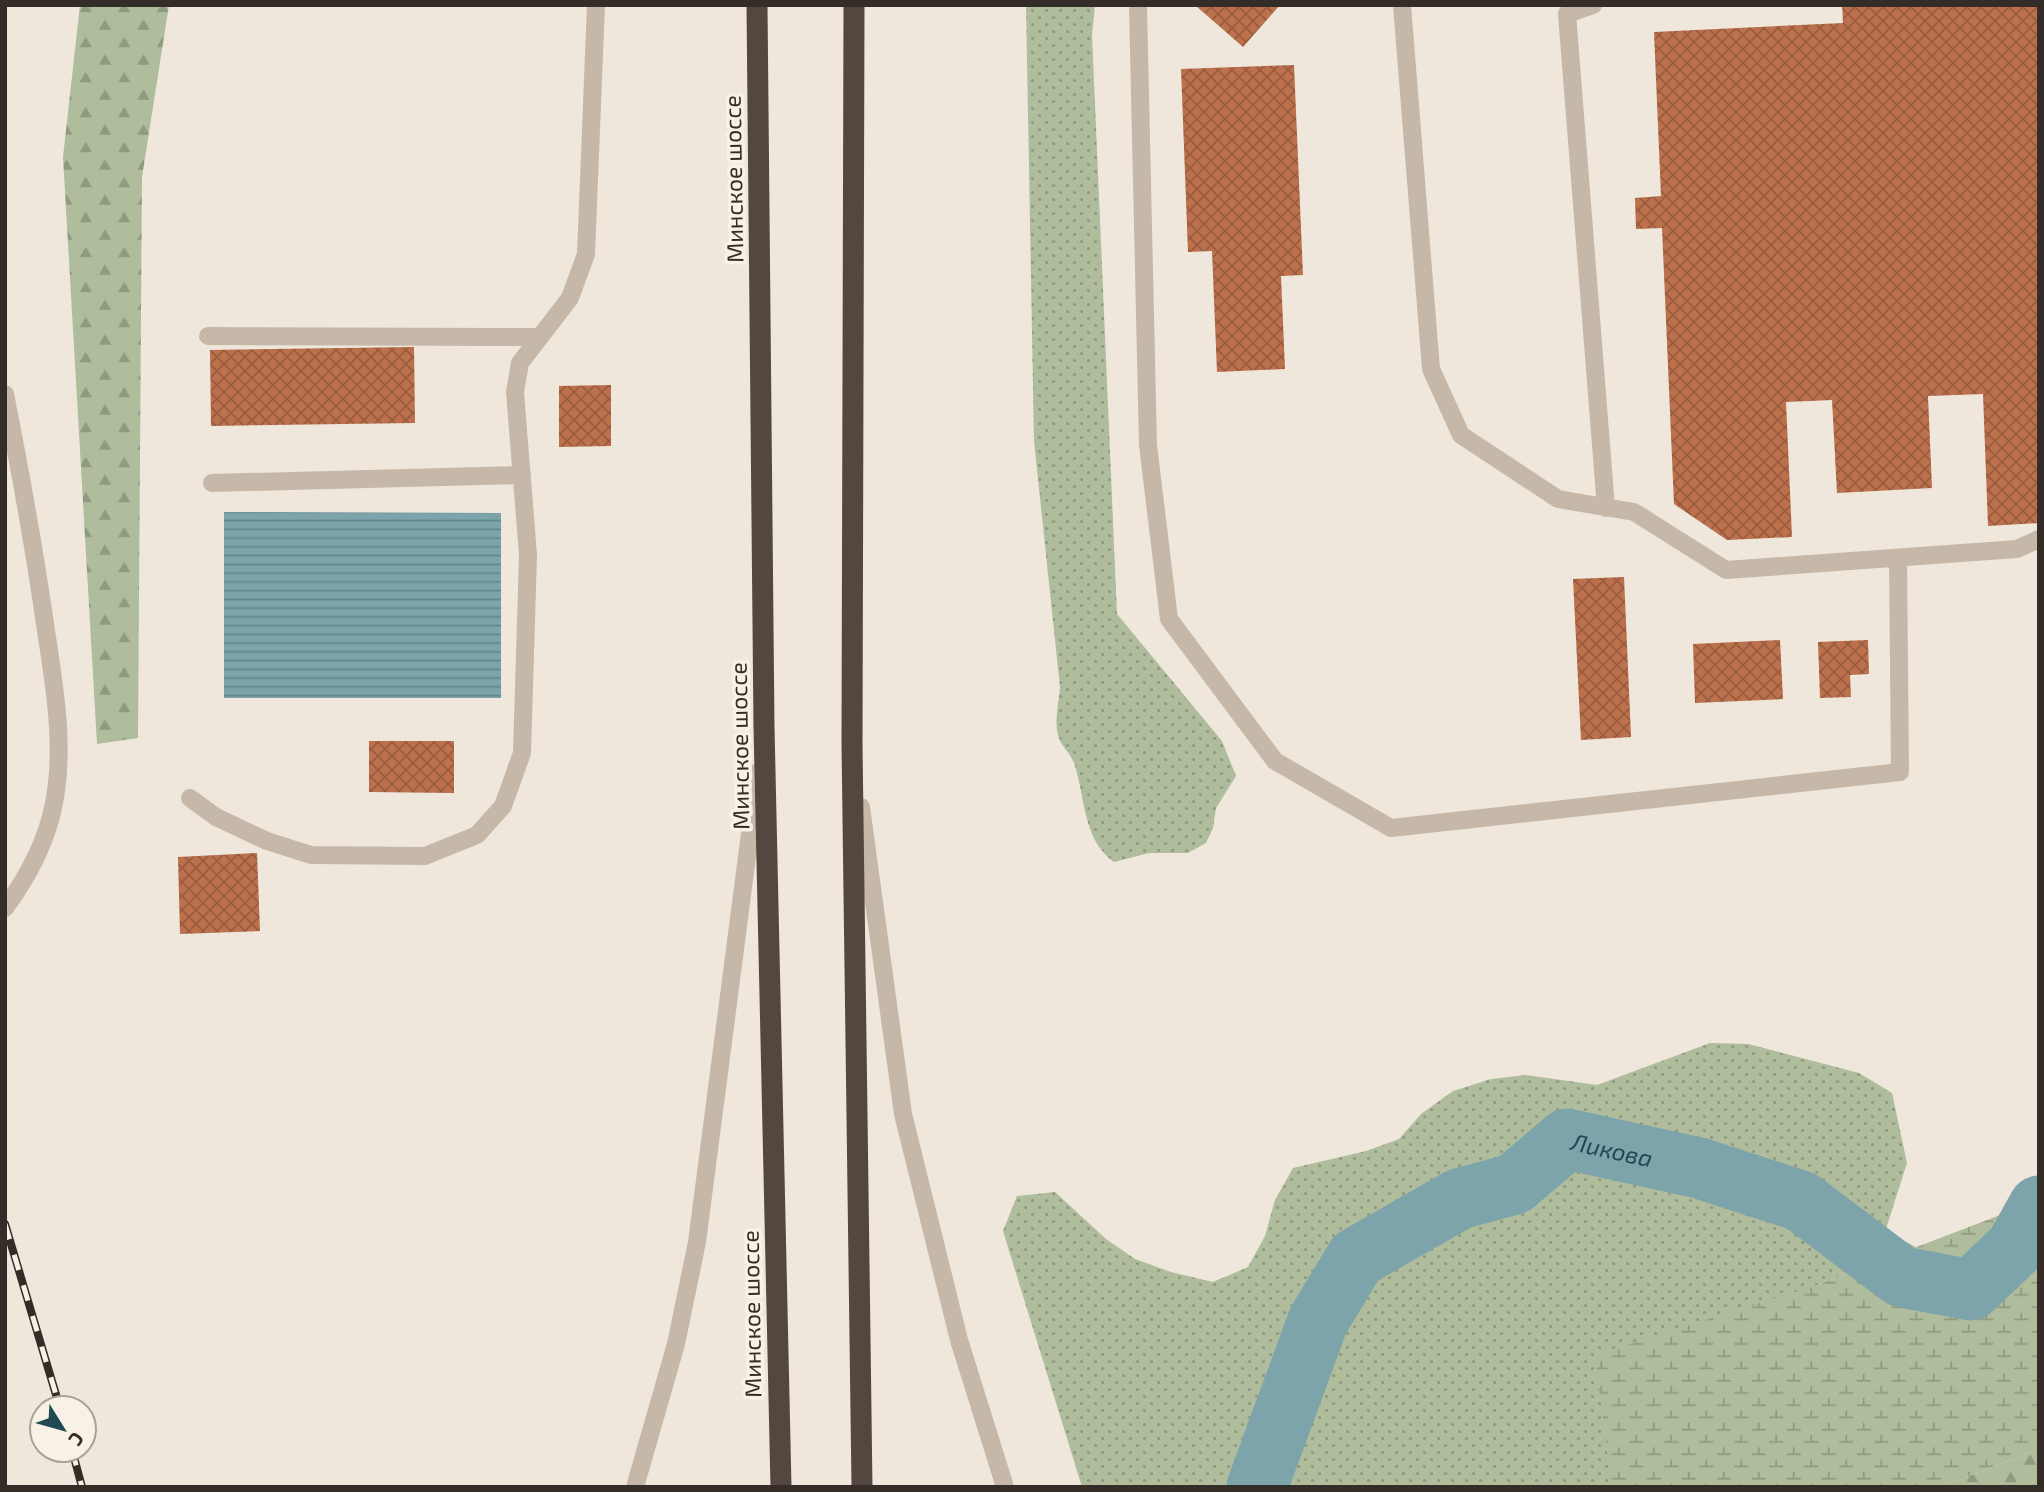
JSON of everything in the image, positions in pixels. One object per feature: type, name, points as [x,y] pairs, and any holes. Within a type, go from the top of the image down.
[{"type":"highway","name":"Минское шоссе","points":[[757,5],[764,727],[781,1487]]},
{"type":"highway","points":[[854,5],[852,744],[862,1487]]},
{"type":"street","points":[[190,798],[216,817],[267,841],[311,855],[425,856],[477,835],[503,806],[522,753],[528,555],[515,392],[520,363],[570,298],[586,254],[596,5]]},
{"type":"street","points":[[1138,5],[1148,445],[1169,619],[1275,761],[1391,828],[1900,772],[1898,558]]},
{"type":"street","points":[[1402,5],[1431,369],[1461,435],[1558,499],[1634,512],[1726,570],[2017,549],[2039,540]]},
{"type":"street","points":[[1593,5],[1567,14],[1606,508]]},
{"type":"street","points":[[208,336],[539,337]]},
{"type":"street","points":[[5,394],[32,535],[56,696],[59,771],[53,809],[41,846],[24,881],[5,908]]},
{"type":"street","points":[[212,483],[522,475]]},
{"type":"street","points":[[635,1487],[676,1344],[697,1242],[764,727]]},
{"type":"street","points":[[852,744],[903,1114],[959,1340],[1005,1487]]},
{"type":"green space","points":[[80,5],[169,5],[142,177],[138,738],[97,744],[63,157]]},
{"type":"green space","points":[[1026,5],[1095,5],[1092,35],[1117,614],[1222,741],[1236,776],[1216,808],[1213,828],[1206,843],[1188,853],[1149,853],[1114,862],[1104,853],[1090,830],[1074,763],[1057,730],[1060,687],[1034,441]]},
{"type":"green space","points":[[1710,1043],[1748,1044],[1859,1073],[1892,1093],[1907,1163],[1885,1232],[1916,1247],[1820,1284],[1611,1485],[1082,1487],[1003,1231],[1017,1196],[1055,1192],[1106,1239],[1135,1259],[1171,1272],[1213,1282],[1248,1267],[1265,1236],[1275,1200],[1293,1168],[1366,1151],[1399,1139],[1421,1114],[1453,1091],[1491,1079],[1526,1075],[1597,1085]]},
{"type":"green space","points":[[1456,1169],[1514,1184],[1506,1201],[1384,1271],[1345,1304],[1317,1375],[1284,1487],[1230,1487],[1277,1348],[1311,1285],[1333,1256],[1372,1220]]},
{"type":"green space","points":[[2039,1191],[2039,1449],[1940,1487],[1593,1487],[1611,1484],[1595,1355],[1820,1284],[2021,1207]]},
{"type":"green space","points":[[2039,1449],[2039,1487],[1940,1487]]},
{"type":"water","points":[[224,512],[501,513],[501,698],[224,698]]},
{"type":"building","points":[[1195,5],[1280,5],[1243,47]]},
{"type":"building","points":[[1842,5],[2039,5],[2039,523],[1988,526],[1983,394],[1928,396],[1932,488],[1837,493],[1832,400],[1786,402],[1792,537],[1727,540],[1674,504],[1662,228],[1636,229],[1635,198],[1661,196],[1654,32],[1843,23]]},
{"type":"building","points":[[1294,65],[1303,275],[1281,276],[1285,369],[1217,372],[1212,251],[1188,252],[1181,69]]},
{"type":"building","points":[[414,347],[415,423],[211,426],[210,350]]},
{"type":"building","points":[[611,385],[611,446],[559,447],[559,386]]},
{"type":"building","points":[[1624,577],[1631,737],[1581,740],[1573,579]]},
{"type":"building","points":[[1780,640],[1783,699],[1695,703],[1693,644]]},
{"type":"building","points":[[1868,640],[1869,674],[1850,675],[1851,697],[1820,698],[1818,642]]},
{"type":"building","points":[[369,741],[454,741],[454,793],[369,792]]},
{"type":"building","points":[[257,853],[260,931],[180,934],[178,857]]},
{"type":"waterway","name":"Ликова","points":[[1257,1487],[1318,1321],[1356,1258],[1459,1199],[1514,1184],[1567,1139],[1699,1168],[1801,1201],[1902,1277],[1971,1290],[2016,1247],[2039,1206]]},
{"type":"railway","points":[[5,1224],[56,1394]]},
{"type":"railway","points":[[76,1464],[82,1487]]}]
